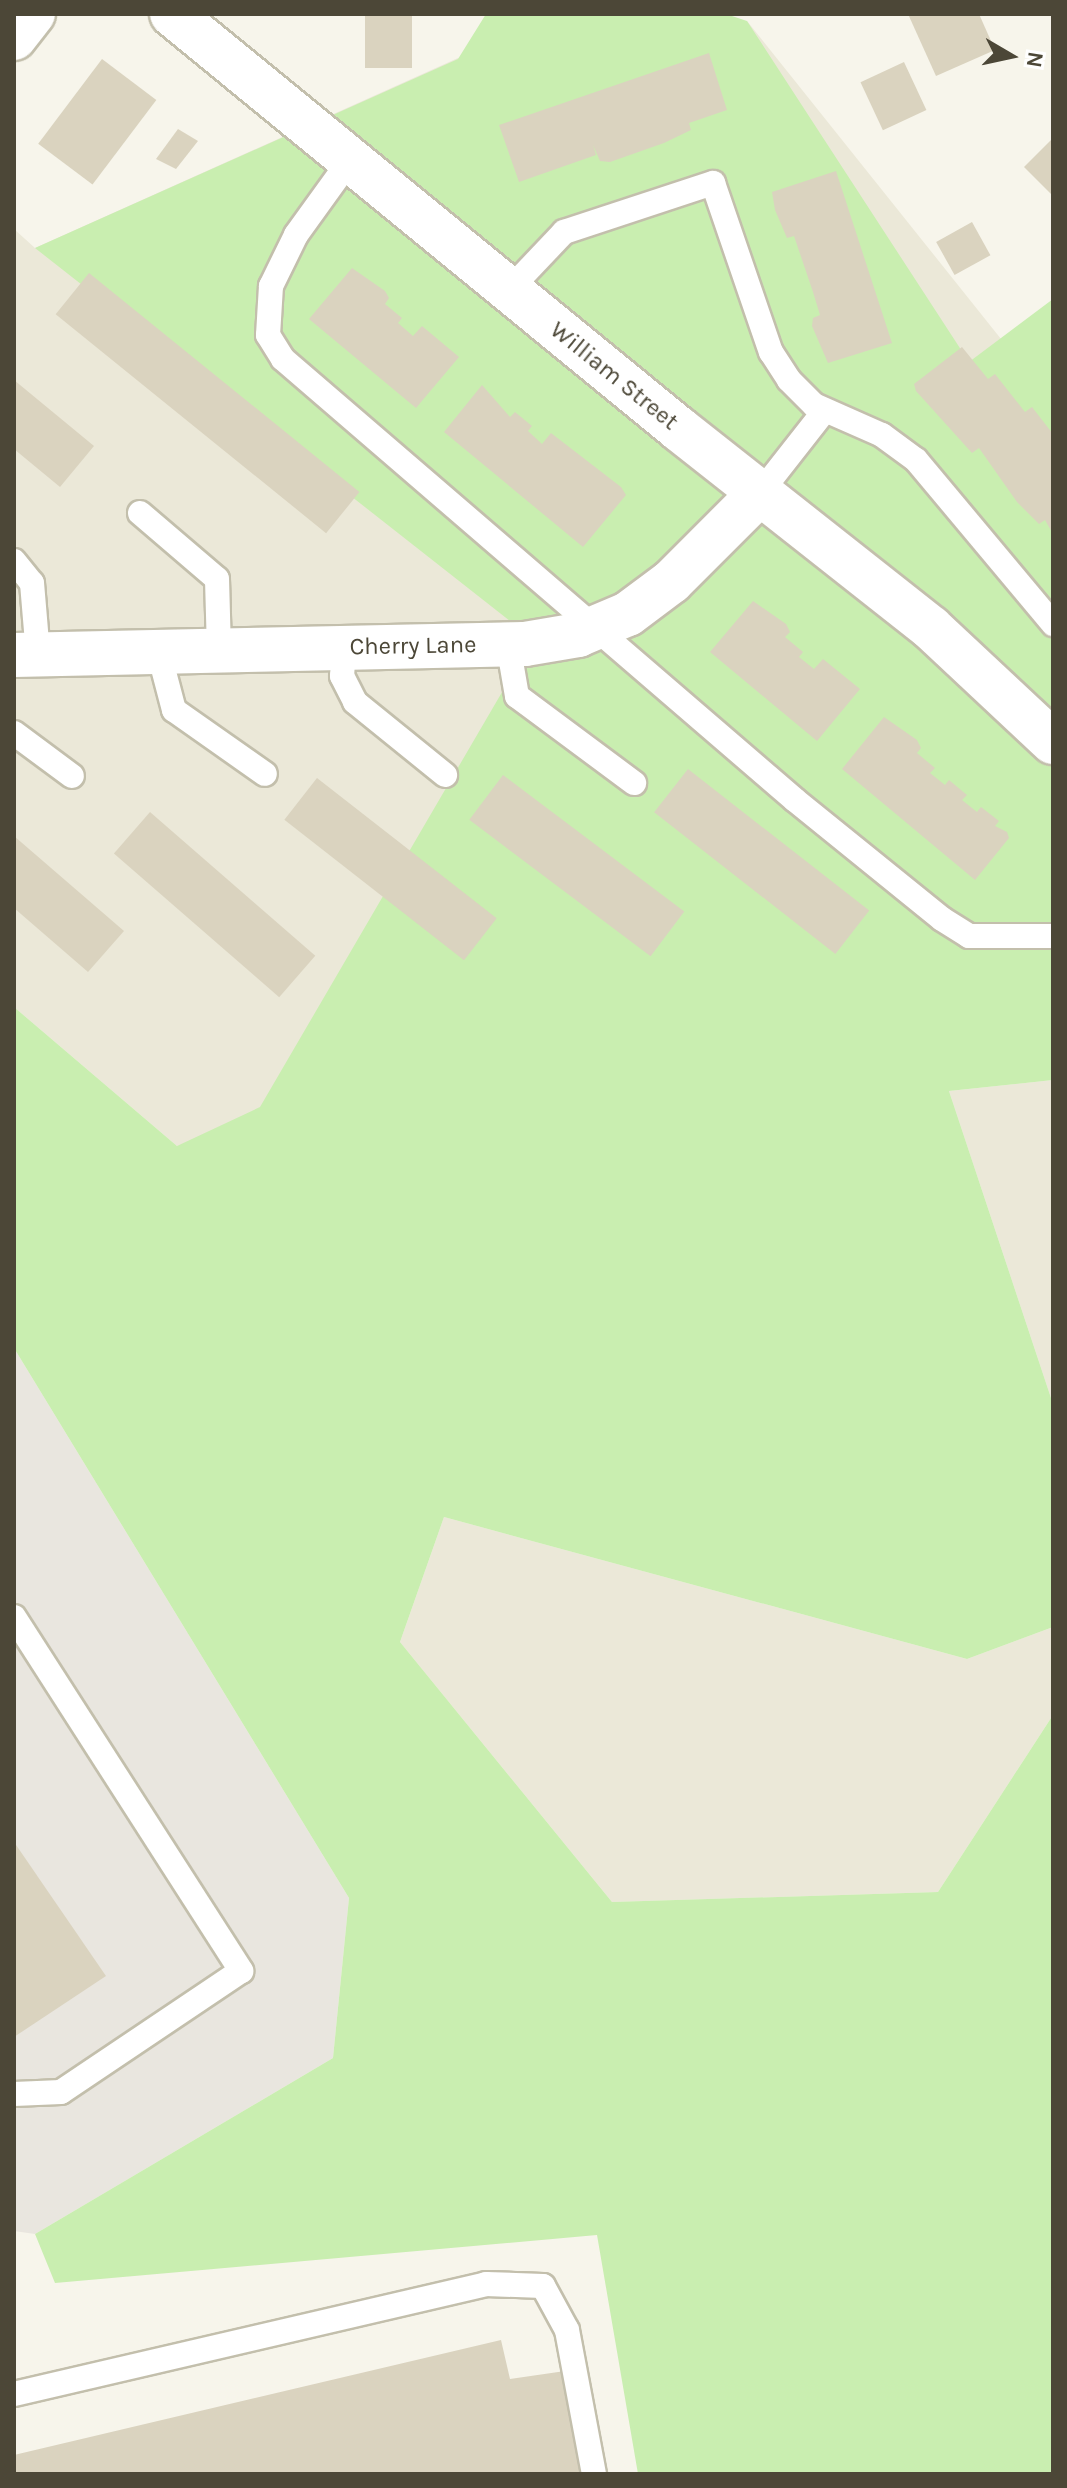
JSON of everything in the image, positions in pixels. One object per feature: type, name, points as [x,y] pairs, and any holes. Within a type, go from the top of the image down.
[{"type":"street","points":[[14,38],[33,14]]},
{"type":"street","name":"William Street","points":[[172,14],[509,290],[931,628],[1053,742]]},
{"type":"street","name":"Cherry Lane","points":[[26,655],[508,644],[594,628],[628,614],[671,582],[760,493]]},
{"type":"lane","points":[[350,160],[279,265],[266,312],[268,335],[283,359],[594,628],[942,919],[969,936],[1053,936]]},
{"type":"lane","points":[[509,290],[564,232],[713,183],[771,352],[789,380],[825,410],[882,435],[916,460],[1053,624]]},
{"type":"lane","points":[[760,493],[825,410]]},
{"type":"lane","points":[[140,513],[217,579],[219,650]]},
{"type":"lane","points":[[14,561],[32,583],[26,655]]},
{"type":"lane","points":[[508,644],[517,696],[634,783]]},
{"type":"lane","points":[[344,648],[342,676],[355,702],[445,775]]},
{"type":"lane","points":[[159,653],[174,710],[265,774]]},
{"type":"lane","points":[[14,733],[72,776]]},
{"type":"lane","points":[[14,1617],[241,1971],[61,2092],[14,2094]]},
{"type":"lane","points":[[14,2394],[486,2284],[543,2286],[567,2330],[594,2474]]},
{"type":"shaded area","points":[[747,21],[1053,404],[1053,1056],[177,1146],[14,1007],[14,229],[35,248],[458,58]]},
{"type":"shaded area","points":[[1053,1080],[1053,1404],[949,1091]]},
{"type":"shaded area","points":[[14,1348],[349,1898],[333,2058],[35,2234],[14,2231]]},
{"type":"shaded area","points":[[444,1517],[967,1659],[1053,1627],[1053,1715],[938,1892],[612,1902],[400,1642]]},
{"type":"green space","points":[[486,14],[726,14],[747,21],[969,362],[1053,299],[1053,1080],[949,1091],[1053,1404],[1053,1627],[967,1659],[444,1517],[400,1642],[612,1902],[938,1892],[1053,1715],[1053,2474],[638,2474],[597,2235],[55,2283],[35,2234],[333,2058],[349,1898],[14,1348],[14,1007],[177,1146],[260,1107],[533,639],[35,248],[458,59]]},
{"type":"building","points":[[365,14],[412,14],[412,68],[365,68]]},
{"type":"building","points":[[908,14],[979,14],[995,50],[936,76]]},
{"type":"building","points":[[709,53],[727,110],[689,123],[691,130],[664,143],[610,162],[600,161],[593,145],[596,155],[519,182],[499,125]]},
{"type":"building","points":[[102,59],[156,100],[93,185],[38,144]]},
{"type":"building","points":[[904,62],[926,110],[883,130],[860,82]]},
{"type":"building","points":[[178,129],[198,141],[176,169],[156,159]]},
{"type":"building","points":[[1053,138],[1053,196],[1024,167]]},
{"type":"building","points":[[836,171],[892,343],[828,363],[812,326],[813,318],[820,315],[813,292],[794,236],[787,238],[775,210],[772,192]]},
{"type":"building","points":[[972,222],[990,255],[955,275],[936,242]]},
{"type":"building","points":[[352,268],[385,291],[389,298],[385,304],[402,318],[398,323],[413,336],[422,326],[459,357],[416,408],[309,319]]},
{"type":"building","points":[[89,273],[359,492],[326,533],[56,314]]},
{"type":"building","points":[[962,347],[988,379],[995,374],[1025,412],[1032,407],[1053,434],[1053,534],[1045,520],[1039,524],[1017,502],[979,448],[972,453],[916,391],[914,384]]},
{"type":"building","points":[[14,380],[94,446],[60,487],[14,449]]},
{"type":"building","points":[[482,385],[510,417],[515,412],[532,426],[528,431],[542,444],[551,433],[621,487],[626,495],[583,547],[444,432]]},
{"type":"building","points":[[753,601],[786,624],[790,632],[785,637],[803,652],[799,657],[814,669],[823,659],[860,689],[817,741],[710,652]]},
{"type":"building","points":[[884,717],[917,740],[921,748],[917,753],[935,768],[930,773],[945,785],[949,780],[967,795],[962,800],[977,812],[981,807],[999,821],[995,826],[1007,832],[1009,838],[975,880],[842,769]]},
{"type":"building","points":[[688,769],[869,911],[835,954],[654,812]]},
{"type":"building","points":[[503,775],[684,912],[651,956],[469,820]]},
{"type":"building","points":[[317,778],[497,918],[464,960],[284,820]]},
{"type":"building","points":[[150,812],[315,956],[279,997],[114,854]]},
{"type":"building","points":[[14,836],[124,931],[88,972],[14,908]]},
{"type":"building","points":[[14,1842],[106,1976],[14,2037]]},
{"type":"building","points":[[501,2340],[510,2379],[572,2370],[591,2474],[14,2474],[14,2455]]}]
